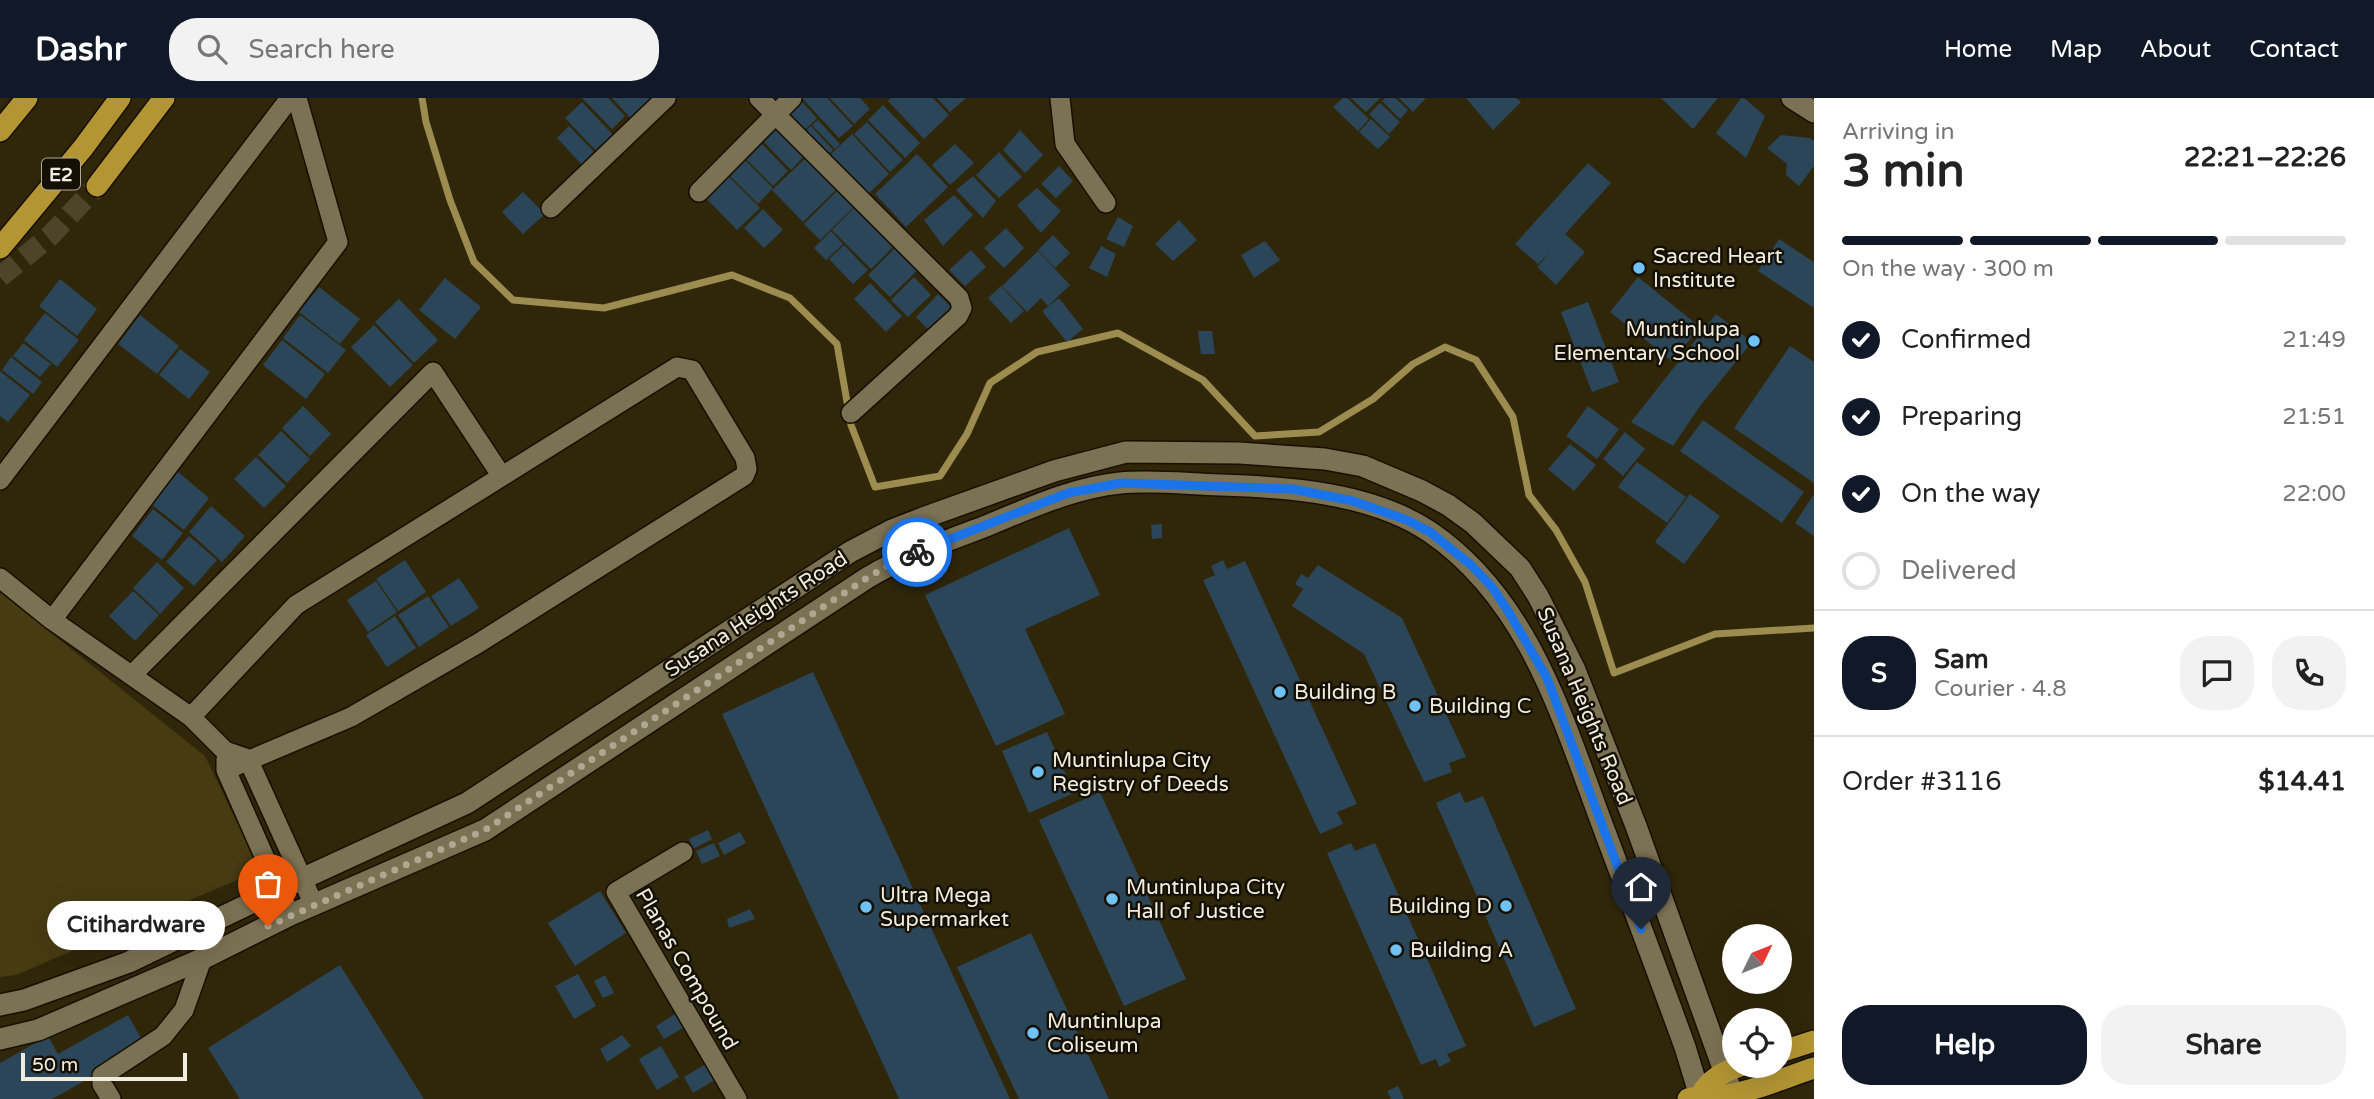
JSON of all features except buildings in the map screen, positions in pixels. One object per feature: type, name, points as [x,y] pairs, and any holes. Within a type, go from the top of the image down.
[{"type":"highway","points":[[0,131],[27,98]]},
{"type":"highway","name":"E2","points":[[0,248],[83,148],[120,98]]},
{"type":"highway","points":[[97,186],[164,98]]},
{"type":"highway","points":[[1792,1048],[1814,1041]]},
{"type":"highway","points":[[1694,1097],[1716,1097],[1814,1068]]},
{"type":"highway","points":[[1694,1097],[1709,1082],[1722,1074]]},
{"type":"main road","points":[[1791,98],[1814,112]]},
{"type":"main road","name":"Susana Heights Road","points":[[0,1005],[24,1000],[129,962],[467,803],[850,552],[892,530],[1054,471],[1126,452],[1239,453],[1325,459],[1363,466],[1448,505],[1497,544],[1520,568],[1538,596],[1575,670],[1722,1043]]},
{"type":"main road","name":"Susana Heights Road","points":[[0,1039],[38,1030],[202,959],[290,915],[485,830],[901,558],[1068,493],[1121,483],[1293,489],[1353,501],[1407,520],[1430,532],[1471,565],[1492,587],[1547,678],[1685,1047],[1694,1097]]},
{"type":"main road","name":"Susana Heights Road","points":[[1732,1078],[1732,1093]]},
{"type":"street","points":[[0,480],[290,98]]},
{"type":"street","points":[[52,620],[338,242],[298,98]]},
{"type":"street","points":[[551,208],[666,98]]},
{"type":"street","points":[[759,98],[959,298],[962,308],[958,316],[851,413]]},
{"type":"street","points":[[699,192],[792,98]]},
{"type":"street","points":[[1060,98],[1065,144],[1106,203]]},
{"type":"street","points":[[191,717],[296,605],[677,367],[692,370],[745,458],[747,470],[744,476],[523,615],[362,710],[248,759],[226,760]]},
{"type":"street","points":[[132,675],[433,372],[501,475]]},
{"type":"street","points":[[0,578],[52,620],[191,717],[226,760],[290,915]]},
{"type":"street","points":[[248,759],[314,905]]},
{"type":"street","name":"Planas Compound","points":[[683,852],[617,892],[737,1099]]},
{"type":"street","points":[[111,1099],[102,1084],[102,1076],[163,1036],[184,1010],[202,959]]},
{"type":"shaded area","points":[[0,592],[205,756],[260,870],[16,975],[0,977]]},
{"type":"waterway","points":[[422,98],[426,122],[450,200],[474,262],[513,300],[604,308],[732,275],[790,298],[837,344],[851,425],[875,487],[940,476],[967,434],[990,383],[1037,352],[1118,333],[1203,380],[1255,436],[1319,432],[1373,399],[1413,364],[1445,347],[1476,360],[1513,417],[1529,495],[1556,530],[1585,582],[1614,673],[1715,634],[1814,628]]},
{"type":"tunnel","points":[[0,277],[50,236],[97,186]]},
{"type":"way so far","points":[[268,926],[485,830],[867,578],[917,552]]},
{"type":"place","name":"Sacred Heart Institute","points":[[1639,268]]},
{"type":"place","name":"Muntinlupa Elementary School","points":[[1754,341]]},
{"type":"place","name":"Building B","points":[[1280,692]]},
{"type":"place","name":"Building C","points":[[1415,706]]},
{"type":"place","name":"Muntinlupa City Registry of Deeds","points":[[1038,772]]},
{"type":"place","name":"Muntinlupa City Hall of Justice","points":[[1112,899]]},
{"type":"place","name":"Building D","points":[[1506,906]]},
{"type":"place","name":"Ultra Mega Supermarket","points":[[866,907]]},
{"type":"place","name":"Citihardware","points":[[268,926]]},
{"type":"place","name":"Building A","points":[[1396,950]]},
{"type":"place","name":"Muntinlupa Coliseum","points":[[1033,1033]]},
{"type":"route","points":[[917,552],[1068,493],[1121,483],[1293,489],[1353,501],[1407,520],[1430,532],[1471,565],[1492,587],[1547,678],[1641,929]]}]
